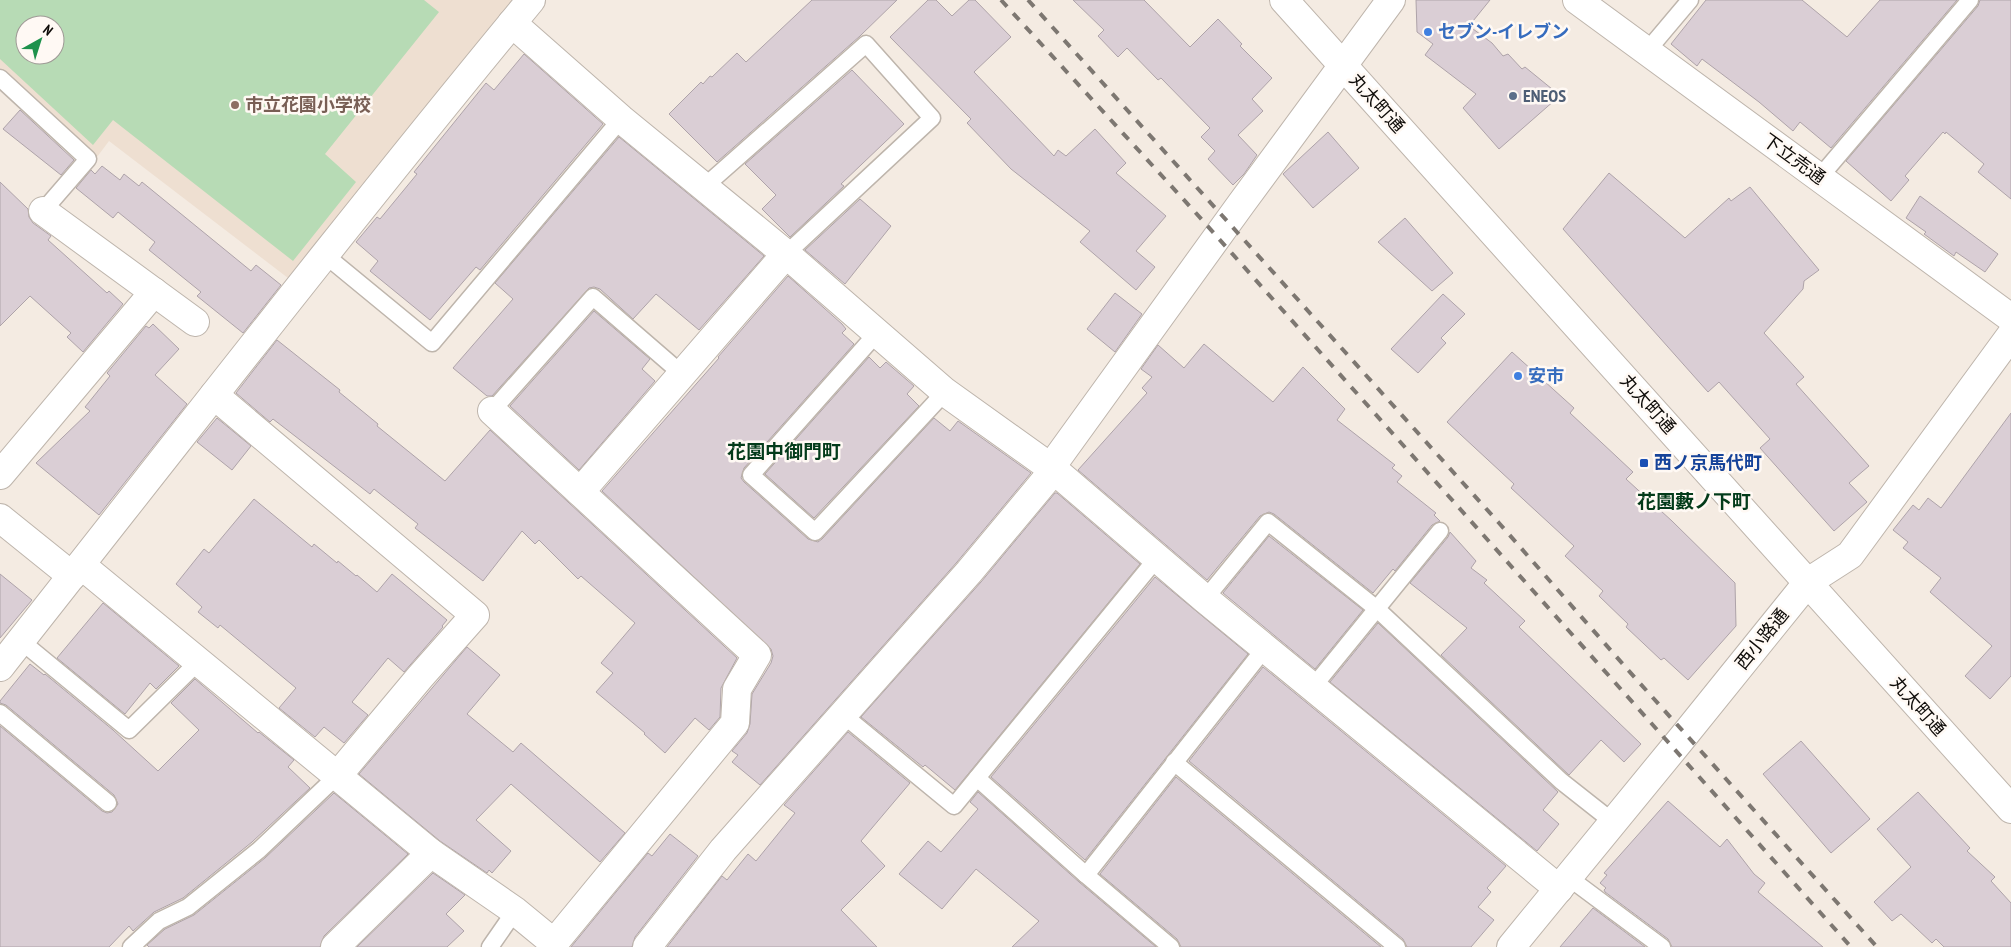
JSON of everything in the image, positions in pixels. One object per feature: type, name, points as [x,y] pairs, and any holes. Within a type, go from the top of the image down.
[{"type":"street","points":[[0,667],[214,395],[531,0]]},
{"type":"street","name":"丸太町通","points":[[1284,0],[2011,809]]},
{"type":"street","points":[[647,947],[723,850],[969,572],[1052,469],[1241,204],[1391,0]]},
{"type":"street","name":"下立売通","points":[[1577,0],[2011,318]]},
{"type":"street","points":[[512,23],[621,119],[786,254],[945,392],[1052,469],[1205,599],[1313,687],[1563,883]]},
{"type":"street","points":[[43,211],[196,322]]},
{"type":"street","points":[[580,492],[786,254]]},
{"type":"street","points":[[0,475],[154,292]]},
{"type":"street","name":"西小路通","points":[[1511,947],[1808,582],[1850,554],[2011,335]]},
{"type":"street","points":[[214,395],[475,615],[338,775]]},
{"type":"street","points":[[0,518],[77,571],[200,661],[431,853],[515,911],[557,945],[736,723],[737,689],[757,655],[492,411]]},
{"type":"street","points":[[335,947],[431,853]]},
{"type":"lane","points":[[1647,51],[1690,0]]},
{"type":"lane","points":[[1819,178],[1970,0]]},
{"type":"lane","points":[[704,187],[866,44],[932,118],[786,254]]},
{"type":"lane","points":[[0,78],[88,159],[43,211]]},
{"type":"lane","points":[[326,255],[432,343],[621,119]]},
{"type":"lane","points":[[492,411],[593,297],[682,374]]},
{"type":"lane","points":[[877,333],[750,476],[815,532],[945,392]]},
{"type":"lane","points":[[1205,599],[1268,522],[1377,609],[1561,781],[1613,822]]},
{"type":"lane","points":[[1313,687],[1440,531]]},
{"type":"lane","points":[[842,714],[954,806],[1157,558]]},
{"type":"lane","points":[[21,641],[129,730],[200,661]]},
{"type":"lane","points":[[1086,876],[1265,648]]},
{"type":"lane","points":[[0,713],[108,803]]},
{"type":"lane","points":[[1174,762],[1397,947]]},
{"type":"lane","points":[[131,947],[158,921],[188,906],[259,850],[338,775]]},
{"type":"lane","points":[[977,778],[1086,876],[1171,947]]},
{"type":"lane","points":[[1563,883],[1662,947]]},
{"type":"lane","points":[[490,947],[515,911]]},
{"type":"shaded area","name":"市立花園小学校","points":[[0,0],[514,0],[288,278],[109,141],[97,157],[0,68]]},
{"type":"green space","name":"市立花園小学校","points":[[0,0],[424,0],[439,12],[325,154],[356,182],[293,261],[113,120],[93,145],[0,59]]},
{"type":"building","points":[[812,0],[897,0],[860,36],[717,162],[669,114],[701,82],[703,84],[710,76],[712,77],[737,53],[746,62]]},
{"type":"building","points":[[928,0],[936,0],[952,16],[969,0],[975,0],[1011,37],[974,72],[1054,156],[1058,150],[1066,156],[1095,129],[1126,163],[1116,173],[1166,216],[1136,251],[1155,267],[1136,290],[1080,242],[1090,231],[1011,169],[967,123],[971,119],[890,37]]},
{"type":"building","points":[[1073,0],[1144,0],[1190,47],[1218,19],[1242,44],[1240,46],[1272,78],[1252,99],[1263,111],[1238,135],[1257,155],[1244,174],[1233,185],[1208,159],[1215,151],[1201,137],[1210,128],[1161,78],[1158,80],[1127,48],[1118,57],[1098,36],[1104,30]]},
{"type":"building","points":[[1416,0],[1490,0],[1469,26],[1492,43],[1503,56],[1508,54],[1522,69],[1525,67],[1552,89],[1548,92],[1555,100],[1499,149],[1463,108],[1476,94],[1425,55],[1433,44],[1417,32]]},
{"type":"building","points":[[1706,0],[1802,0],[1847,37],[1880,0],[1957,0],[1831,148],[1800,122],[1793,131],[1759,102],[1702,59],[1697,66],[1671,44]]},
{"type":"building","points":[[1980,0],[2011,0],[2011,199],[1978,172],[1984,164],[1946,132],[1945,134],[1943,132],[1905,176],[1909,180],[1891,201],[1846,161],[1978,6]]},
{"type":"building","points":[[524,54],[603,124],[480,270],[476,267],[430,320],[370,271],[378,261],[356,242],[377,217],[380,219],[417,174],[414,172],[486,83],[494,90]]},
{"type":"building","points":[[852,70],[904,124],[841,184],[844,186],[790,237],[762,209],[776,195],[745,164]]},
{"type":"building","points":[[20,110],[74,160],[61,175],[3,129]]},
{"type":"building","points":[[1328,132],[1359,168],[1313,208],[1283,174]]},
{"type":"building","points":[[619,137],[764,256],[699,330],[656,294],[633,319],[600,289],[589,288],[492,396],[487,396],[453,368],[513,299],[495,283]]},
{"type":"building","points":[[102,166],[120,180],[124,174],[139,186],[142,182],[251,271],[256,265],[281,285],[243,333],[197,296],[201,292],[149,250],[155,242],[118,212],[113,218],[76,188],[91,170],[95,174]]},
{"type":"building","points":[[1609,173],[1685,238],[1729,198],[1731,201],[1750,187],[1819,270],[1804,281],[1803,289],[1764,333],[1804,377],[1796,384],[1869,466],[1849,483],[1867,502],[1834,531],[1760,448],[1770,439],[1719,382],[1708,392],[1563,229]]},
{"type":"building","points":[[0,182],[28,209],[29,217],[33,223],[51,236],[48,240],[107,293],[109,291],[123,304],[83,352],[67,337],[71,333],[30,296],[0,326]]},
{"type":"building","points":[[1920,196],[1998,254],[1985,272],[1956,252],[1954,256],[1906,218]]},
{"type":"building","points":[[860,199],[891,226],[845,284],[805,250]]},
{"type":"building","points":[[1405,218],[1453,273],[1432,291],[1378,242]]},
{"type":"building","points":[[788,276],[842,324],[846,329],[842,333],[854,344],[744,468],[741,478],[808,539],[818,542],[822,539],[934,418],[950,431],[958,421],[1031,473],[957,562],[760,785],[732,762],[738,755],[732,751],[747,733],[750,724],[752,694],[771,663],[773,656],[771,649],[602,491]]},
{"type":"building","points":[[1115,293],[1142,314],[1115,352],[1087,329]]},
{"type":"building","points":[[1443,294],[1465,314],[1441,338],[1446,343],[1418,373],[1391,349]]},
{"type":"building","points":[[594,311],[650,359],[642,369],[655,381],[579,470],[510,406]]},
{"type":"building","points":[[153,324],[179,349],[155,375],[187,404],[99,515],[36,463],[90,411],[85,407],[110,376],[107,373],[146,326],[149,328]]},
{"type":"building","points":[[277,340],[340,390],[339,392],[378,424],[377,426],[445,481],[490,430],[737,658],[721,688],[720,717],[709,730],[695,718],[665,753],[645,733],[596,692],[613,673],[601,663],[635,623],[581,576],[578,579],[539,540],[535,544],[522,531],[483,581],[415,528],[418,524],[374,489],[370,494],[273,419],[270,422],[236,393]]},
{"type":"building","points":[[1204,344],[1273,402],[1303,367],[1345,409],[1337,420],[1395,465],[1392,468],[1402,476],[1397,482],[1436,513],[1434,515],[1440,521],[1432,525],[1395,571],[1393,569],[1373,593],[1269,512],[1260,516],[1207,580],[1078,470],[1147,393],[1142,388],[1152,377],[1141,369],[1158,345],[1184,368]]},
{"type":"building","points":[[1512,352],[1574,408],[1570,413],[1633,472],[1626,479],[1735,583],[1736,626],[1688,680],[1664,658],[1661,660],[1626,627],[1628,624],[1599,596],[1603,591],[1565,556],[1574,546],[1511,488],[1514,484],[1447,422]]},
{"type":"building","points":[[869,357],[880,368],[886,362],[914,386],[907,394],[919,406],[814,518],[765,474]]},
{"type":"building","points":[[2011,413],[2011,676],[1990,699],[1965,676],[1992,646],[1930,592],[1941,578],[1903,548],[1908,542],[1893,530],[1913,505],[1919,510],[1928,498],[1941,508]]},
{"type":"building","points":[[217,418],[251,446],[232,470],[197,442]]},
{"type":"building","points":[[1055,493],[1140,564],[955,790],[861,717],[981,582]]},
{"type":"building","points":[[254,499],[312,547],[314,544],[377,592],[392,574],[447,620],[404,672],[388,658],[352,702],[368,715],[344,743],[324,727],[315,737],[279,708],[296,688],[220,625],[218,628],[198,612],[202,607],[176,584],[204,549],[209,553]]},
{"type":"building","points":[[1450,532],[1476,561],[1471,568],[1487,580],[1484,583],[1525,621],[1519,627],[1641,744],[1624,762],[1601,740],[1569,775],[1441,655],[1467,628],[1410,583],[1448,537]]},
{"type":"building","points":[[1269,536],[1363,610],[1315,669],[1223,593]]},
{"type":"building","points":[[0,574],[32,600],[0,638]]},
{"type":"building","points":[[1155,577],[1248,654],[1085,860],[991,777]]},
{"type":"building","points":[[103,603],[179,666],[156,689],[150,683],[125,714],[57,658]]},
{"type":"building","points":[[1378,623],[1558,792],[1543,810],[1559,824],[1537,851],[1330,682]]},
{"type":"building","points":[[467,647],[500,675],[467,714],[513,752],[521,743],[625,833],[600,862],[511,784],[476,820],[511,851],[492,873],[489,870],[487,873],[440,841],[359,774]]},
{"type":"building","points":[[30,664],[45,674],[113,730],[158,771],[199,730],[171,703],[195,679],[258,733],[294,760],[288,767],[310,788],[252,842],[183,898],[154,912],[133,931],[129,926],[109,947],[0,947],[0,726],[102,811],[112,812],[118,804],[114,795],[6,705],[0,703]]},
{"type":"building","points":[[1263,667],[1506,866],[1487,888],[1491,892],[1478,907],[1494,920],[1471,947],[1407,947],[1403,939],[1189,761]]},
{"type":"building","points":[[848,732],[910,783],[861,841],[885,866],[841,910],[877,947],[667,947],[722,876],[727,880],[748,854],[756,861],[795,813],[784,805]]},
{"type":"building","points":[[1801,741],[1870,819],[1831,853],[1763,774]]},
{"type":"building","points":[[1176,777],[1381,947],[1181,947],[1177,939],[1100,874]]},
{"type":"building","points":[[978,792],[1079,882],[1156,947],[1012,947],[1039,921],[976,869],[942,909],[899,874],[928,841],[941,852],[978,809],[970,802]]},
{"type":"building","points":[[1918,792],[1970,848],[1967,851],[1995,877],[1991,881],[2011,903],[2011,947],[1944,947],[1936,939],[1932,943],[1901,914],[1892,921],[1874,902],[1911,867],[1877,829]]},
{"type":"building","points":[[334,793],[408,854],[324,936],[320,947],[149,947],[147,945],[165,929],[194,915],[265,858]]},
{"type":"building","points":[[1668,801],[1720,847],[1727,839],[1754,874],[1765,883],[1758,892],[1823,947],[1672,947],[1668,939],[1605,892],[1606,888],[1600,883],[1607,875],[1604,873]]},
{"type":"building","points":[[670,834],[698,856],[635,937],[632,947],[571,947],[648,853],[652,856]]},
{"type":"building","points":[[433,873],[465,895],[446,914],[464,931],[447,947],[357,947]]},
{"type":"building","points":[[1593,908],[1645,947],[1560,947]]},
{"type":"railway","points":[[1001,0],[1195,212],[1851,947]]},
{"type":"railway","points":[[1028,0],[1499,523],[1628,670],[1877,947]]},
{"type":"place","name":"セブン-イレブン","points":[[1428,32]]},
{"type":"place","name":"ENEOS","points":[[1513,96]]},
{"type":"place","name":"市立花園小学校","points":[[235,105]]},
{"type":"place","name":"安市","points":[[1518,376]]},
{"type":"place","name":"西ノ京馬代町","points":[[1644,463]]},
{"type":"district","name":"花園中御門町","points":[[784,451]]},
{"type":"district","name":"花園藪ノ下町","points":[[1694,501]]}]
